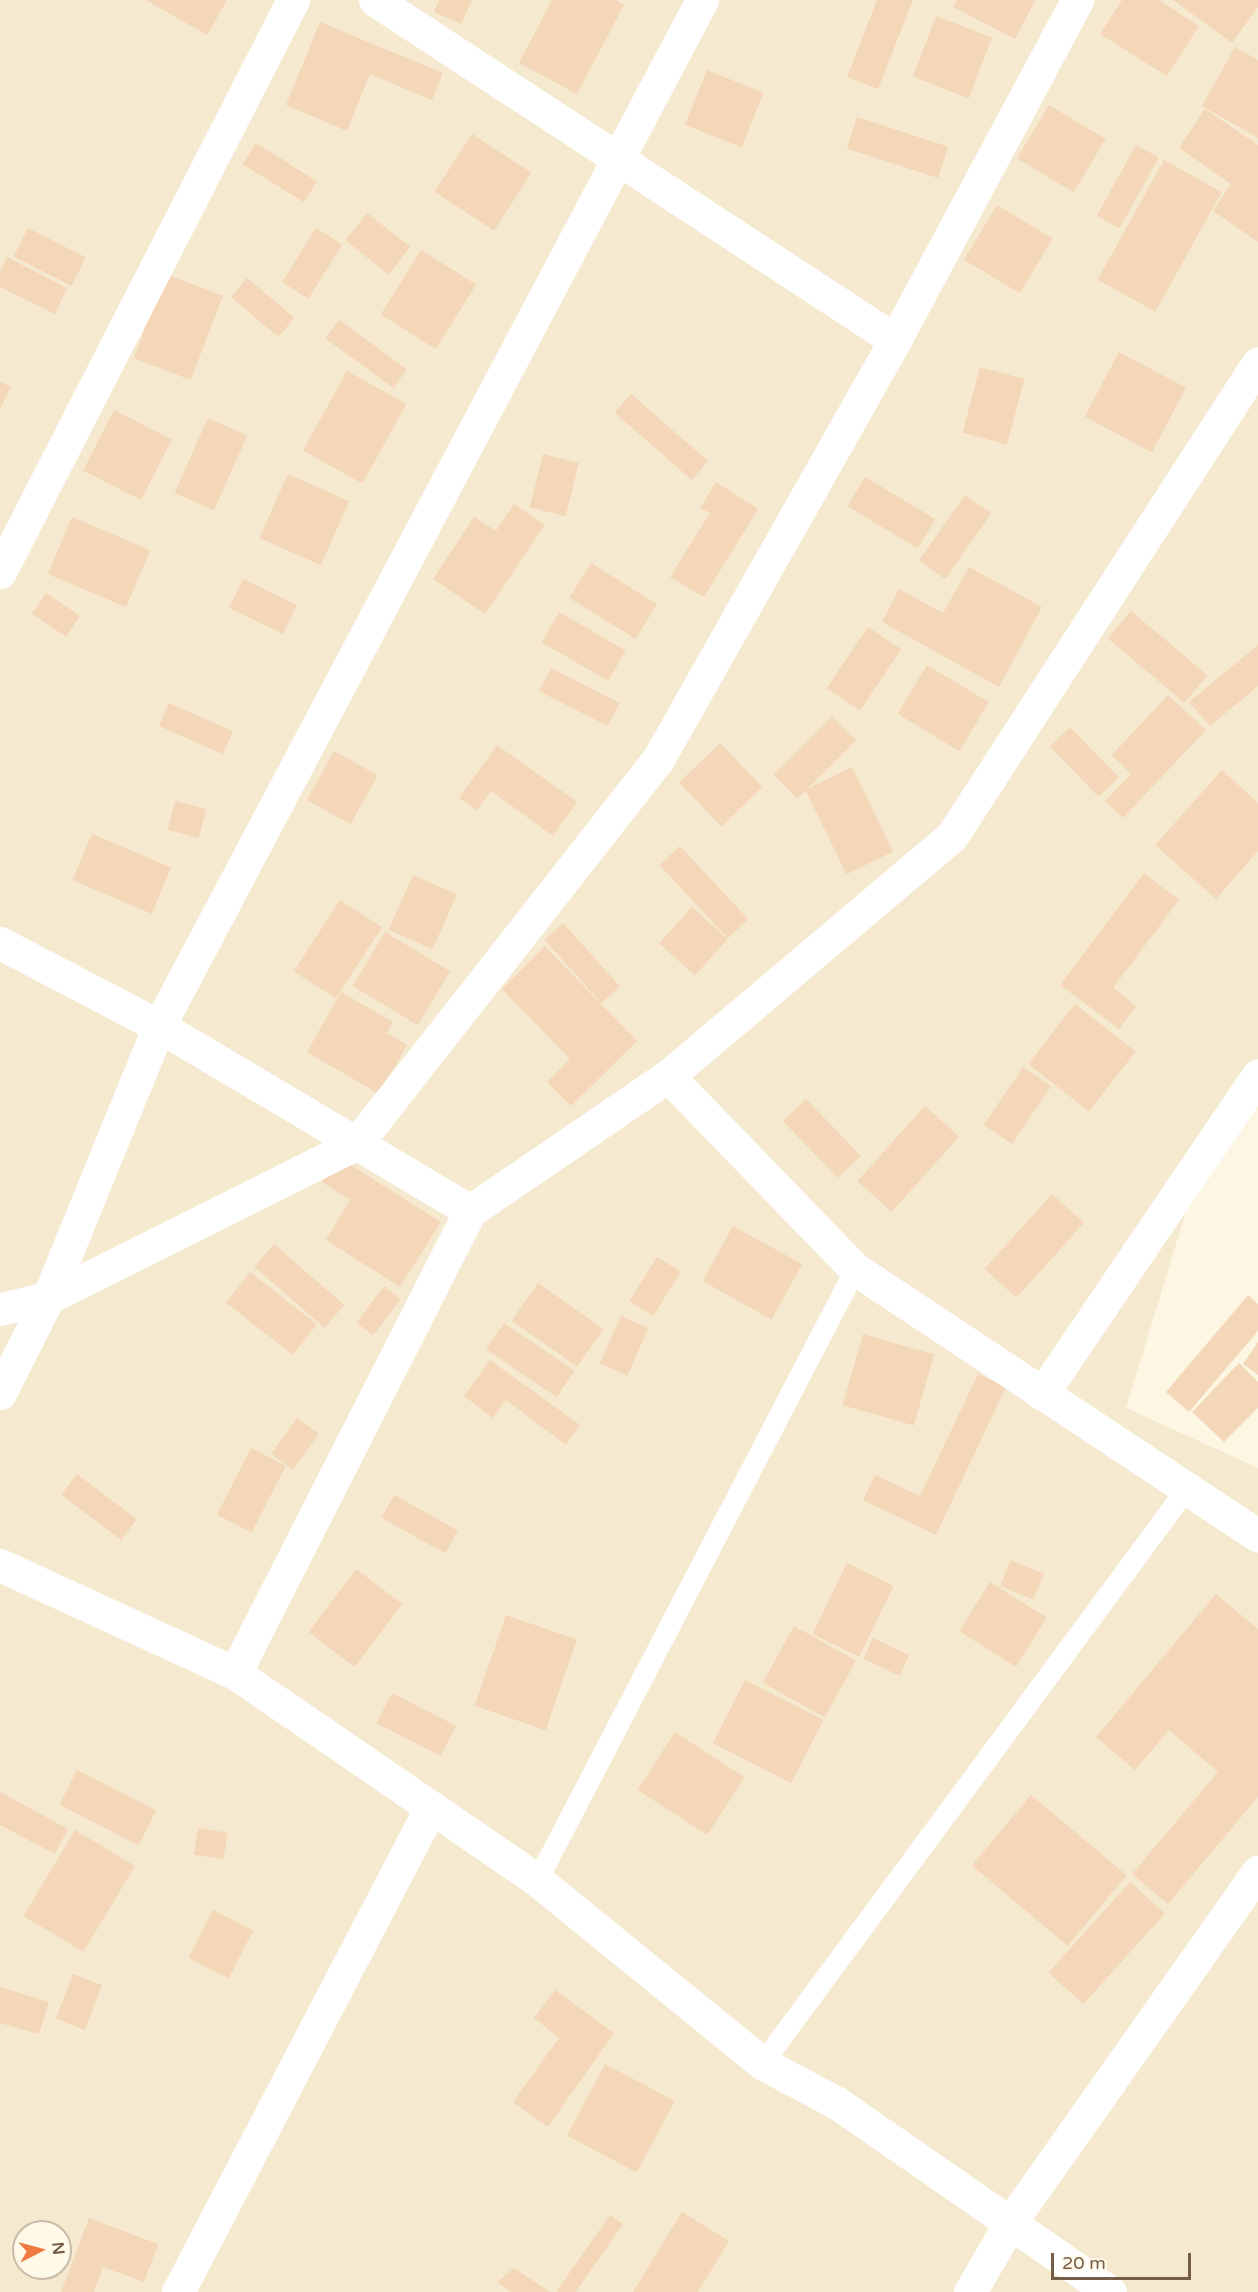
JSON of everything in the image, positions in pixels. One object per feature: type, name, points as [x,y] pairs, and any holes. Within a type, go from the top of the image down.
[{"type":"street","points":[[0,572],[293,0]]},
{"type":"street","points":[[375,0],[895,340]]},
{"type":"street","points":[[0,1393],[48,1298],[159,1026],[702,0]]},
{"type":"street","points":[[0,1308],[48,1298],[357,1143],[657,761],[895,340],[1077,0]]},
{"type":"street","points":[[235,1673],[470,1211],[668,1076],[952,836],[1258,363]]},
{"type":"street","points":[[0,944],[159,1026],[470,1211]]},
{"type":"street","points":[[1042,1394],[1258,1075]]},
{"type":"street","points":[[668,1076],[855,1269],[1258,1536]]},
{"type":"street","points":[[0,1565],[235,1673],[430,1809],[537,1880],[762,2063],[837,2103],[1110,2292]]},
{"type":"street","points":[[178,2292],[430,1809]]},
{"type":"street","points":[[970,2292],[1010,2223],[1258,1872]]},
{"type":"lane","points":[[537,1880],[855,1269]]},
{"type":"lane","points":[[0,1294],[48,1298]]},
{"type":"lane","points":[[762,2063],[1186,1490]]},
{"type":"shaded area","points":[[0,0],[1258,0],[1258,1075],[1203,1155],[1126,1408],[1258,1468],[1258,2292],[0,2292]]},
{"type":"building","points":[[146,0],[227,0],[207,35]]},
{"type":"building","points":[[439,0],[472,0],[461,24],[434,12]]},
{"type":"building","points":[[552,0],[616,0],[624,5],[577,94],[519,63]]},
{"type":"building","points":[[877,0],[913,0],[878,89],[847,77]]},
{"type":"building","points":[[957,0],[1035,1],[1015,39],[953,7]]},
{"type":"building","points":[[1122,0],[1159,0],[1199,26],[1167,76],[1100,34]]},
{"type":"building","points":[[1173,0],[1258,0],[1258,7],[1232,43]]},
{"type":"building","points":[[936,16],[992,38],[969,98],[913,77]]},
{"type":"building","points":[[320,22],[443,73],[432,100],[370,74],[347,131],[286,105]]},
{"type":"building","points":[[1235,47],[1258,60],[1258,138],[1202,106]]},
{"type":"building","points":[[707,70],[764,93],[741,148],[685,125]]},
{"type":"building","points":[[1049,105],[1106,139],[1074,192],[1017,158]]},
{"type":"building","points":[[1205,109],[1258,145],[1258,242],[1213,211],[1231,184],[1179,148]]},
{"type":"building","points":[[857,117],[948,147],[938,178],[847,148]]},
{"type":"building","points":[[472,134],[532,173],[494,231],[434,192]]},
{"type":"building","points":[[256,143],[317,181],[304,202],[243,164]]},
{"type":"building","points":[[1136,145],[1159,158],[1119,228],[1097,216]]},
{"type":"building","points":[[1164,160],[1222,192],[1155,312],[1098,280]]},
{"type":"building","points":[[997,205],[1053,238],[1020,293],[964,260]]},
{"type":"building","points":[[367,213],[410,247],[389,274],[345,241]]},
{"type":"building","points":[[28,228],[86,258],[71,286],[13,257]]},
{"type":"building","points":[[316,228],[342,244],[308,299],[282,282]]},
{"type":"building","points":[[421,250],[476,284],[436,349],[381,314]]},
{"type":"building","points":[[7,257],[67,288],[55,314],[0,287],[0,272]]},
{"type":"building","points":[[166,274],[223,296],[191,380],[134,358]]},
{"type":"building","points":[[247,278],[294,318],[278,337],[231,297]]},
{"type":"building","points":[[339,320],[407,369],[393,388],[325,339]]},
{"type":"building","points":[[1119,352],[1186,388],[1152,452],[1085,416]]},
{"type":"building","points":[[980,367],[1024,379],[1007,445],[962,433]]},
{"type":"building","points":[[347,371],[406,404],[362,484],[303,451]]},
{"type":"building","points":[[0,382],[11,387],[0,409]]},
{"type":"building","points":[[631,394],[708,461],[692,480],[615,413]]},
{"type":"building","points":[[114,410],[172,440],[141,500],[83,471]]},
{"type":"building","points":[[208,418],[247,435],[214,510],[175,493]]},
{"type":"building","points":[[543,454],[579,463],[566,516],[530,507]]},
{"type":"building","points":[[288,474],[349,501],[321,565],[260,538]]},
{"type":"building","points":[[865,477],[935,519],[918,548],[847,506]]},
{"type":"building","points":[[716,482],[758,509],[704,597],[670,577],[710,513],[700,508]]},
{"type":"building","points":[[965,495],[991,513],[945,579],[919,561]]},
{"type":"building","points":[[514,504],[545,525],[485,614],[433,579],[474,517],[496,531]]},
{"type":"building","points":[[72,517],[150,550],[126,607],[48,574]]},
{"type":"building","points":[[591,563],[657,604],[635,639],[569,598]]},
{"type":"building","points":[[969,567],[1042,607],[999,687],[882,622],[899,589],[943,613]]},
{"type":"building","points":[[243,579],[297,605],[283,634],[229,608]]},
{"type":"building","points":[[46,593],[80,616],[66,637],[32,614]]},
{"type":"building","points":[[1131,611],[1208,675],[1184,703],[1108,639]]},
{"type":"building","points":[[559,612],[626,650],[608,681],[542,642]]},
{"type":"building","points":[[868,627],[901,649],[860,711],[827,688]]},
{"type":"building","points":[[1258,645],[1258,686],[1210,726],[1189,702]]},
{"type":"building","points":[[927,665],[989,702],[959,751],[898,714]]},
{"type":"building","points":[[551,668],[620,703],[608,726],[539,691]]},
{"type":"building","points":[[1168,695],[1206,730],[1123,818],[1105,801],[1131,774],[1112,755]]},
{"type":"building","points":[[169,703],[233,731],[223,754],[159,726]]},
{"type":"building","points":[[832,716],[856,740],[797,799],[773,775]]},
{"type":"building","points":[[1070,727],[1119,777],[1098,797],[1050,746]]},
{"type":"building","points":[[720,743],[762,787],[721,826],[679,783]]},
{"type":"building","points":[[497,745],[577,802],[553,836],[491,791],[477,810],[459,798]]},
{"type":"building","points":[[334,751],[378,775],[351,824],[307,800]]},
{"type":"building","points":[[852,767],[893,851],[846,874],[805,790]]},
{"type":"building","points":[[1222,770],[1258,803],[1258,851],[1216,899],[1155,845]]},
{"type":"building","points":[[175,801],[206,809],[199,838],[168,830]]},
{"type":"building","points":[[92,834],[171,868],[152,914],[72,880]]},
{"type":"building","points":[[680,846],[748,919],[728,938],[660,865]]},
{"type":"building","points":[[1144,873],[1179,900],[1113,988],[1136,1006],[1119,1029],[1060,985]]},
{"type":"building","points":[[413,875],[457,895],[432,949],[389,930]]},
{"type":"building","points":[[340,900],[382,927],[336,999],[294,971]]},
{"type":"building","points":[[692,907],[728,939],[695,976],[659,943]]},
{"type":"building","points":[[563,923],[620,986],[601,1003],[544,940]]},
{"type":"building","points":[[385,932],[450,971],[418,1025],[353,986]]},
{"type":"building","points":[[545,946],[637,1041],[571,1106],[547,1082],[570,1059],[502,989]]},
{"type":"building","points":[[341,992],[393,1022],[387,1033],[407,1045],[379,1094],[307,1052]]},
{"type":"building","points":[[1075,1004],[1136,1051],[1089,1111],[1028,1064]]},
{"type":"building","points":[[1023,1067],[1051,1086],[1012,1144],[984,1125]]},
{"type":"building","points":[[806,1099],[861,1156],[838,1178],[783,1121]]},
{"type":"building","points":[[925,1106],[959,1137],[892,1212],[857,1181]]},
{"type":"building","points":[[338,1157],[441,1222],[400,1287],[326,1240],[350,1200],[322,1182]]},
{"type":"building","points":[[1052,1194],[1084,1223],[1016,1298],[984,1269]]},
{"type":"building","points":[[733,1226],[802,1264],[772,1319],[702,1281]]},
{"type":"building","points":[[274,1244],[344,1305],[325,1328],[254,1267]]},
{"type":"building","points":[[657,1257],[681,1272],[653,1316],[629,1301]]},
{"type":"building","points":[[250,1272],[317,1324],[293,1355],[226,1303]]},
{"type":"building","points":[[538,1283],[604,1329],[577,1367],[512,1321]]},
{"type":"building","points":[[384,1286],[401,1299],[373,1335],[356,1323]]},
{"type":"building","points":[[1248,1295],[1258,1304],[1258,1331],[1189,1412],[1166,1392]]},
{"type":"building","points":[[621,1316],[648,1328],[627,1376],[600,1364]]},
{"type":"building","points":[[504,1323],[574,1371],[557,1397],[486,1350]]},
{"type":"building","points":[[863,1334],[934,1354],[914,1426],[843,1405]]},
{"type":"building","points":[[1258,1342],[1258,1375],[1243,1364]]},
{"type":"building","points":[[490,1360],[580,1425],[566,1445],[506,1400],[493,1418],[464,1396]]},
{"type":"building","points":[[1239,1363],[1258,1382],[1258,1408],[1224,1442],[1192,1412]]},
{"type":"building","points":[[978,1374],[1006,1387],[936,1535],[863,1500],[875,1475],[920,1496]]},
{"type":"building","points":[[297,1418],[319,1434],[293,1469],[271,1454]]},
{"type":"building","points":[[251,1448],[286,1466],[252,1533],[217,1515]]},
{"type":"building","points":[[77,1474],[137,1519],[121,1540],[61,1495]]},
{"type":"building","points":[[394,1495],[458,1530],[445,1553],[381,1518]]},
{"type":"building","points":[[1011,1560],[1044,1574],[1033,1600],[1000,1586]]},
{"type":"building","points":[[847,1563],[894,1586],[859,1657],[812,1634]]},
{"type":"building","points":[[356,1569],[402,1604],[355,1667],[308,1632]]},
{"type":"building","points":[[990,1582],[1047,1618],[1016,1667],[959,1631]]},
{"type":"building","points":[[1216,1594],[1258,1629],[1258,1797],[1168,1904],[1132,1874],[1218,1772],[1169,1730],[1135,1770],[1096,1737]]},
{"type":"building","points":[[506,1615],[577,1639],[546,1730],[475,1706]]},
{"type":"building","points":[[794,1626],[856,1660],[825,1717],[762,1683]]},
{"type":"building","points":[[873,1638],[909,1655],[900,1676],[863,1659]]},
{"type":"building","points":[[745,1680],[823,1720],[791,1783],[713,1743]]},
{"type":"building","points":[[392,1693],[456,1726],[441,1756],[377,1723]]},
{"type":"building","points":[[675,1732],[745,1777],[707,1835],[637,1790]]},
{"type":"building","points":[[77,1770],[156,1810],[139,1845],[59,1805]]},
{"type":"building","points":[[0,1792],[68,1829],[55,1854],[0,1825]]},
{"type":"building","points":[[1031,1795],[1127,1875],[1068,1946],[972,1865]]},
{"type":"building","points":[[198,1828],[228,1833],[223,1859],[194,1855]]},
{"type":"building","points":[[75,1830],[135,1866],[83,1952],[23,1916]]},
{"type":"building","points":[[1130,1882],[1165,1913],[1083,2004],[1048,1973]]},
{"type":"building","points":[[213,1910],[253,1930],[229,1979],[188,1958]]},
{"type":"building","points":[[73,1974],[102,1985],[85,2030],[56,2019]]},
{"type":"building","points":[[0,1987],[49,2002],[39,2034],[0,2023]]},
{"type":"building","points":[[555,1990],[614,2033],[548,2127],[513,2102],[559,2038],[534,2018]]},
{"type":"building","points":[[605,2064],[675,2101],[637,2173],[567,2136]]},
{"type":"building","points":[[682,2212],[729,2241],[698,2292],[633,2292]]},
{"type":"building","points":[[610,2215],[623,2224],[576,2292],[557,2291]]},
{"type":"building","points":[[89,2218],[158,2244],[144,2282],[103,2267],[94,2292],[61,2292],[66,2280],[72,2280],[72,2263]]},
{"type":"building","points":[[514,2268],[550,2292],[511,2292],[497,2282]]}]
